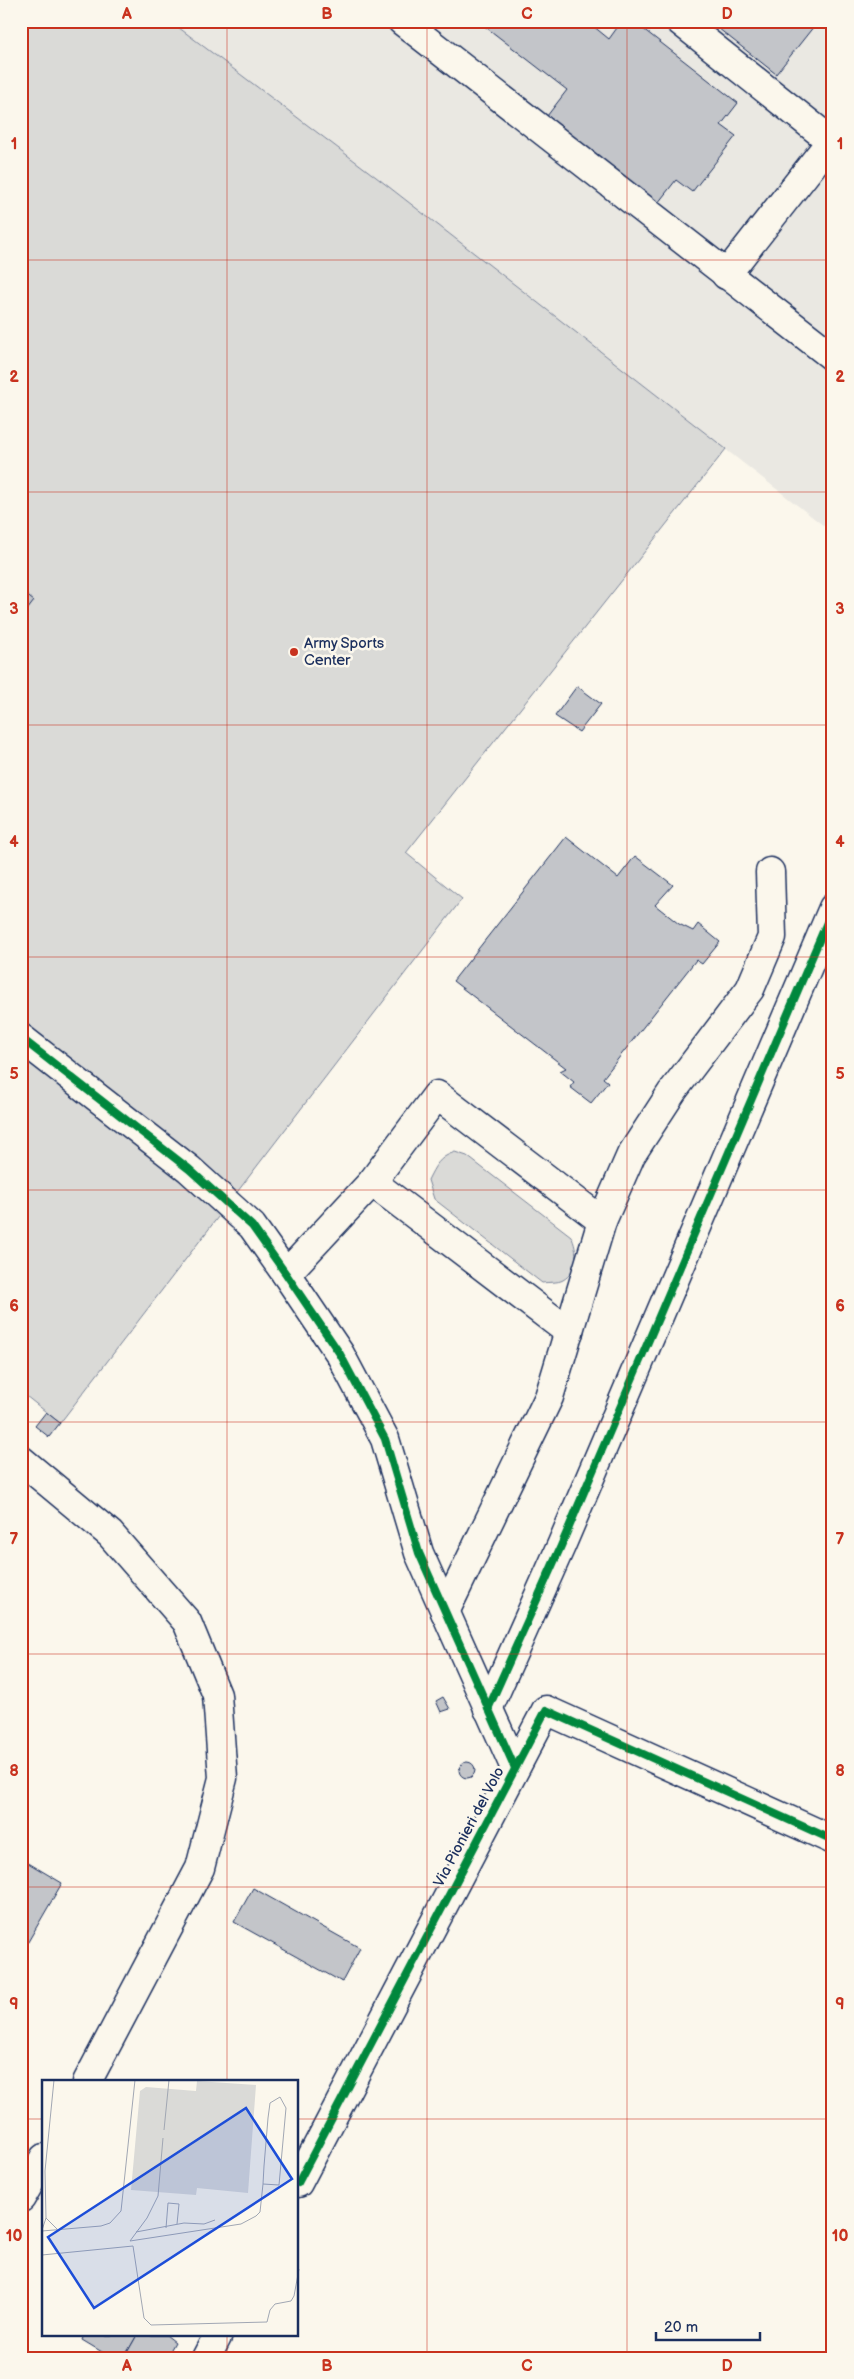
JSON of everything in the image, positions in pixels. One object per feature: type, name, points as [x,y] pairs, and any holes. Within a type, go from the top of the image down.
[{"type":"street","points":[[402,21],[833,357]]},
{"type":"street","points":[[680,21],[831,141],[726,275]]},
{"type":"street","points":[[445,1612],[549,1396],[602,1220],[631,1155],[672,1092],[750,989],[772,937],[770,872]]},
{"type":"street","points":[[488,1708],[561,1546],[833,908]]},
{"type":"street","points":[[21,1038],[217,1194],[252,1226],[286,1274],[340,1354],[385,1439],[419,1553],[515,1768]]},
{"type":"street","points":[[286,1274],[372,1182],[437,1095],[602,1220]]},
{"type":"street","points":[[372,1182],[569,1332]]},
{"type":"street","points":[[21,1460],[110,1534],[187,1622],[217,1695],[223,1778],[200,1868],[87,2080]]},
{"type":"street","name":"Via Pionieri del Volo","points":[[299,2181],[546,1710],[833,1840]]},
{"type":"street","points":[[21,2198],[42,2161]]},
{"type":"street","points":[[206,2358],[217,2336]]},
{"type":"shaded area","name":"Army Sports Center","points":[[21,21],[170,21],[380,180],[726,449],[406,853],[462,899],[60,1423],[21,1392]]},
{"type":"shaded area","points":[[170,21],[833,21],[833,533],[380,180]]},
{"type":"shaded area","points":[[455,1152],[467,1156],[571,1236],[576,1260],[568,1276],[561,1281],[542,1283],[434,1199],[428,1180],[438,1163]]},
{"type":"building","points":[[478,21],[587,21],[609,39],[622,21],[633,21],[738,103],[721,125],[736,136],[692,192],[676,180],[658,203],[547,116],[567,90]]},
{"type":"building","points":[[709,21],[818,21],[776,74]]},
{"type":"building","points":[[21,591],[34,601],[21,618]]},
{"type":"building","points":[[577,686],[601,704],[579,732],[555,716]]},
{"type":"building","points":[[566,837],[618,878],[635,856],[673,885],[655,905],[679,924],[693,931],[698,924],[720,942],[702,964],[696,960],[603,1078],[608,1082],[591,1103],[570,1087],[574,1082],[560,1071],[566,1068],[453,981]]},
{"type":"building","points":[[46,1412],[60,1423],[49,1437],[35,1426]]},
{"type":"building","points":[[443,1697],[450,1709],[441,1712],[436,1701]]},
{"type":"building","points":[[467,1762],[473,1764],[475,1770],[473,1776],[467,1778],[461,1776],[459,1770],[461,1764]]},
{"type":"building","points":[[25,1861],[62,1883],[21,1954],[21,1867]]},
{"type":"building","points":[[253,1888],[360,1948],[342,1982],[234,1922]]},
{"type":"building","points":[[84,2336],[136,2336],[124,2358],[112,2358],[82,2340]]},
{"type":"building","points":[[136,2336],[167,2336],[175,2342],[166,2358],[124,2358]]},
{"type":"cycle path","points":[[488,1709],[561,1546],[833,908]]},
{"type":"cycle path","points":[[21,1038],[189,1169],[252,1226],[286,1274],[340,1354],[385,1439],[419,1553],[515,1768]]},
{"type":"cycle path","points":[[299,2181],[546,1710],[833,1840]]},
{"type":"place","name":"Army Sports Center","points":[[294,652]]}]
